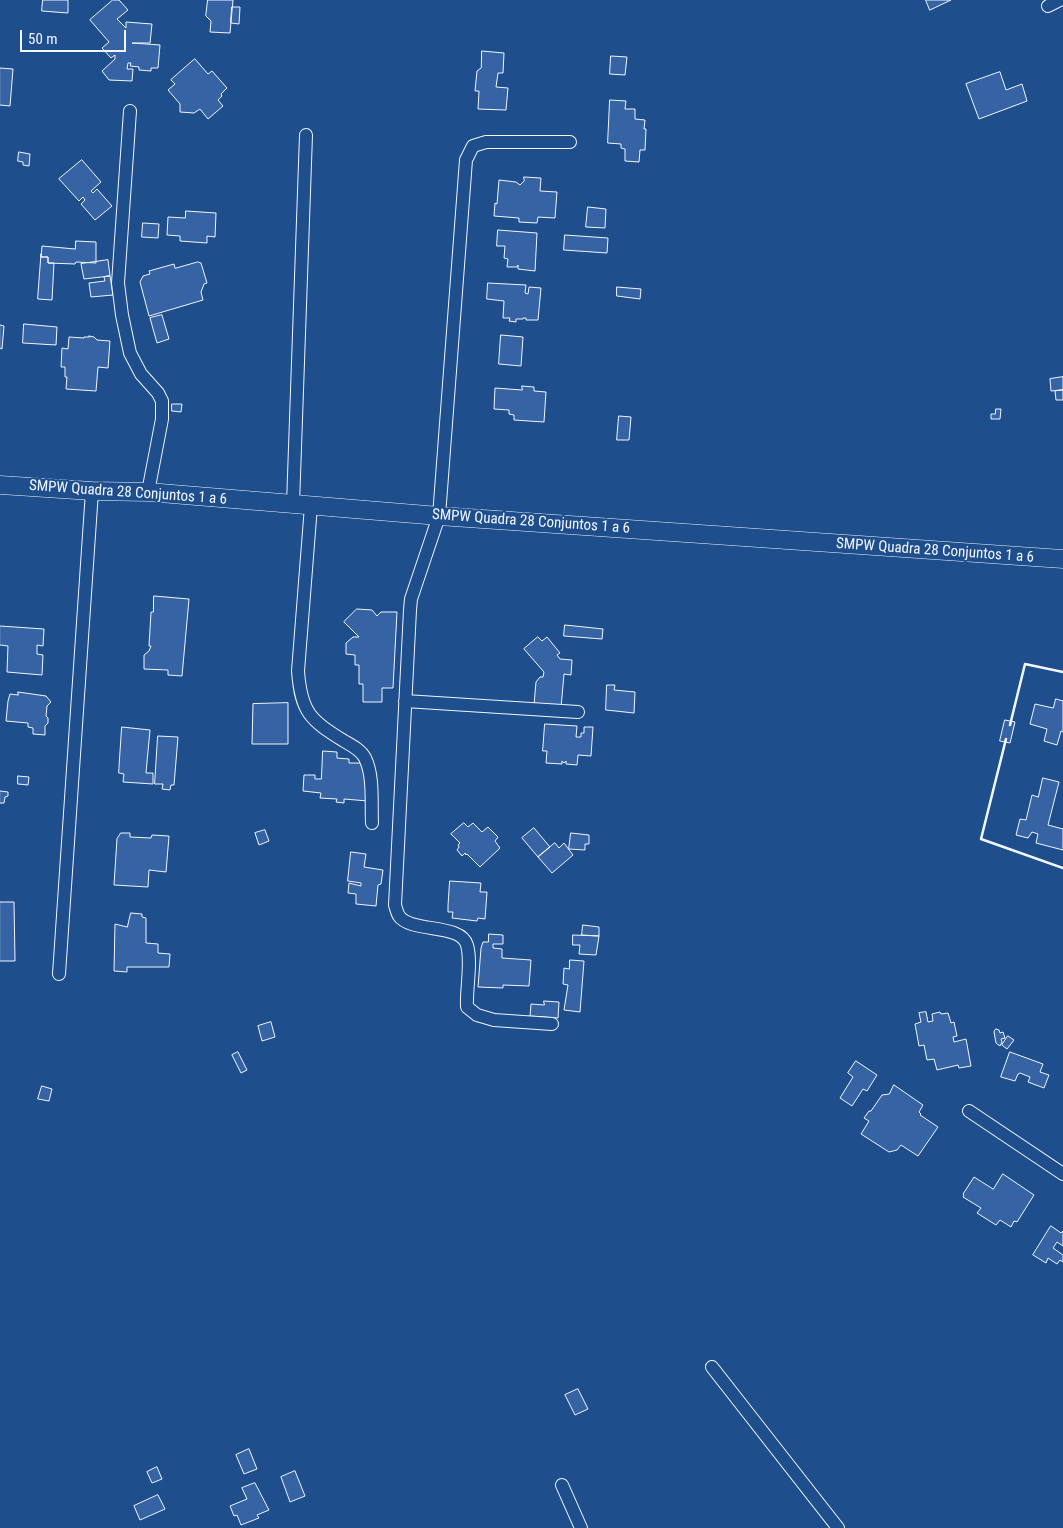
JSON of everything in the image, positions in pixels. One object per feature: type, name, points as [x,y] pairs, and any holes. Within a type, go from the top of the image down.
[{"type":"street","points":[[1048,6],[1060,0]]},
{"type":"street","points":[[130,112],[118,283],[130,353],[140,374],[158,393],[162,401],[162,419],[148,492]]},
{"type":"street","points":[[306,135],[302,505],[298,671],[300,693],[302,702],[310,717],[364,756],[369,767],[372,823]]},
{"type":"street","points":[[552,1024],[494,1020],[477,1015],[467,1007],[468,946],[465,940],[460,936],[410,923],[400,917],[395,905],[411,599],[439,516],[466,160],[473,146],[486,142],[570,142]]},
{"type":"street","name":"SMPW Quadra 28 Conjuntos 1 a 6","points":[[0,484],[92,491],[148,492],[439,516],[1063,559]]},
{"type":"street","points":[[59,974],[92,491]]},
{"type":"street","points":[[405,701],[578,712]]},
{"type":"street","points":[[969,1111],[1063,1174]]},
{"type":"street","points":[[712,1367],[838,1528]]},
{"type":"street","points":[[562,1485],[581,1528]]},
{"type":"building","points":[[43,0],[68,0],[68,13],[42,11]]},
{"type":"building","points":[[113,0],[119,0],[128,10],[117,19],[126,28],[126,22],[152,24],[150,43],[132,43],[160,45],[158,68],[151,68],[151,71],[139,70],[139,67],[130,66],[131,63],[128,63],[127,69],[133,69],[132,81],[109,80],[102,71],[115,59],[115,55],[111,58],[102,48],[109,42],[90,20]]},
{"type":"building","points":[[208,0],[233,0],[230,33],[210,32],[211,21],[206,16]]},
{"type":"building","points":[[926,0],[951,0],[930,10]]},
{"type":"building","points":[[232,7],[240,7],[239,24],[231,23]]},
{"type":"building","points":[[482,51],[504,53],[503,73],[498,73],[496,87],[508,88],[506,110],[478,109],[479,91],[475,91],[477,71],[481,68]]},
{"type":"building","points":[[611,56],[627,57],[625,75],[610,74]]},
{"type":"building","points":[[195,59],[208,74],[212,71],[227,88],[218,100],[223,106],[208,119],[200,109],[194,113],[180,112],[180,104],[168,90],[175,84],[171,80]]},
{"type":"building","points":[[0,68],[13,69],[10,106],[0,105]]},
{"type":"building","points":[[1000,72],[1006,90],[1022,84],[1027,101],[979,119],[966,84]]},
{"type":"building","points":[[610,100],[626,101],[625,109],[635,109],[635,119],[645,120],[645,150],[640,150],[639,162],[625,161],[625,149],[621,148],[621,144],[608,143]]},
{"type":"building","points":[[19,152],[30,154],[29,166],[23,165],[23,162],[18,161]]},
{"type":"building","points":[[82,160],[101,182],[91,191],[93,193],[97,189],[112,206],[95,220],[81,204],[85,200],[83,197],[79,201],[59,179]]},
{"type":"building","points":[[524,177],[541,178],[540,191],[557,192],[555,218],[538,217],[537,223],[519,222],[519,218],[494,216],[499,180],[516,182],[520,185],[524,181]]},
{"type":"building","points":[[588,207],[606,209],[605,228],[586,227]]},
{"type":"building","points":[[186,211],[216,213],[215,237],[207,236],[207,243],[180,241],[180,236],[167,235],[168,217],[185,218]]},
{"type":"building","points":[[143,223],[159,224],[158,238],[142,237]]},
{"type":"building","points":[[498,230],[537,233],[535,271],[518,269],[518,265],[517,267],[507,267],[508,259],[504,258],[505,246],[497,246]]},
{"type":"building","points":[[565,235],[608,238],[607,253],[564,250]]},
{"type":"building","points":[[76,241],[96,242],[96,263],[48,263],[48,257],[41,257],[42,246],[75,249]]},
{"type":"building","points":[[41,254],[41,257],[48,257],[48,263],[54,263],[52,300],[38,299]]},
{"type":"building","points":[[108,260],[110,276],[84,279],[81,264]]},
{"type":"building","points":[[198,262],[201,263],[207,283],[204,284],[201,292],[203,300],[149,316],[140,282],[143,276],[150,274],[149,271],[174,264],[175,268]]},
{"type":"building","points":[[110,276],[113,295],[91,297],[89,283],[105,281],[104,277]]},
{"type":"building","points":[[488,283],[526,285],[525,293],[528,294],[529,287],[541,288],[538,320],[526,320],[526,318],[523,318],[516,319],[516,322],[509,321],[510,318],[503,318],[504,301],[487,299]]},
{"type":"building","points":[[617,287],[641,289],[640,299],[617,296]]},
{"type":"building","points":[[162,315],[169,339],[157,343],[150,318]]},
{"type":"building","points":[[24,324],[57,327],[56,345],[23,343]]},
{"type":"building","points":[[0,325],[4,326],[2,349],[0,348]]},
{"type":"building","points":[[501,335],[523,337],[521,366],[499,364]]},
{"type":"building","points":[[89,336],[97,340],[110,341],[108,368],[98,367],[96,391],[66,389],[67,377],[65,377],[65,367],[61,367],[62,348],[68,349],[69,337],[84,338]]},
{"type":"building","points":[[1063,377],[1063,390],[1051,391],[1050,379]]},
{"type":"building","points":[[522,386],[534,387],[534,391],[546,392],[544,422],[514,420],[514,415],[509,414],[509,410],[494,409],[495,388],[522,390]]},
{"type":"building","points":[[1063,390],[1063,400],[1056,400],[1055,391]]},
{"type":"building","points":[[172,404],[182,404],[181,412],[172,411]]},
{"type":"building","points":[[996,409],[1001,409],[1000,419],[991,419],[991,414],[995,414]]},
{"type":"building","points":[[619,416],[631,417],[629,440],[617,440]]},
{"type":"building","points":[[154,596],[189,599],[182,676],[168,675],[168,670],[144,669],[144,655],[151,646],[149,646],[151,612],[153,612]]},
{"type":"building","points":[[357,609],[372,610],[377,616],[381,612],[397,612],[393,688],[382,688],[382,702],[363,702],[363,684],[359,684],[359,665],[355,665],[355,655],[346,654],[346,643],[353,637],[359,637],[344,622]]},
{"type":"building","points":[[565,625],[603,629],[602,639],[564,636]]},
{"type":"building","points":[[0,626],[44,629],[43,646],[37,645],[37,654],[43,655],[42,675],[7,672],[8,646],[0,645]]},
{"type":"building","points":[[538,637],[542,641],[547,637],[560,653],[557,655],[560,659],[572,660],[571,675],[564,674],[561,708],[534,705],[536,682],[540,677],[543,677],[544,672],[524,649]]},
{"type":"building","points":[[607,685],[615,685],[614,690],[635,692],[634,713],[606,710]]},
{"type":"building","points":[[18,692],[46,696],[51,702],[47,706],[46,716],[48,723],[45,726],[45,735],[33,734],[33,728],[28,727],[28,723],[6,721],[10,694],[18,695]]},
{"type":"building","points":[[1056,699],[1063,701],[1063,732],[1061,731],[1057,745],[1044,741],[1047,729],[1030,724],[1035,704],[1053,708]]},
{"type":"building","points":[[288,703],[288,744],[252,744],[253,704]]},
{"type":"building","points":[[1005,720],[1015,722],[1010,743],[1000,741]]},
{"type":"building","points":[[545,724],[577,726],[576,737],[581,737],[581,733],[584,733],[584,727],[593,727],[591,756],[578,755],[577,765],[566,764],[566,761],[564,763],[562,761],[562,764],[546,763],[547,751],[543,751]]},
{"type":"building","points":[[122,727],[150,730],[146,773],[153,773],[153,784],[123,782],[124,774],[119,773]]},
{"type":"building","points":[[158,736],[178,737],[174,785],[171,785],[170,790],[162,789],[163,784],[155,784]]},
{"type":"building","points":[[323,751],[337,752],[337,758],[349,759],[349,763],[370,763],[368,801],[344,799],[344,803],[336,802],[337,799],[320,798],[321,793],[303,791],[304,775],[315,775],[315,779],[321,779]]},
{"type":"building","points":[[18,776],[29,777],[28,785],[18,784]]},
{"type":"building","points":[[1043,778],[1059,782],[1048,825],[1063,829],[1063,850],[1036,843],[1038,834],[1032,832],[1028,838],[1016,835],[1020,819],[1026,820],[1032,795],[1038,797]]},
{"type":"building","points":[[0,791],[8,792],[4,803],[0,803]]},
{"type":"building","points":[[464,823],[468,827],[473,823],[482,832],[488,827],[498,837],[495,841],[500,848],[480,867],[467,854],[465,853],[462,856],[457,850],[460,843],[451,834]]},
{"type":"building","points":[[534,828],[550,847],[538,857],[522,838]]},
{"type":"building","points":[[265,830],[269,841],[259,845],[255,833]]},
{"type":"building","points":[[121,833],[130,833],[130,837],[151,838],[152,835],[169,836],[166,872],[149,870],[148,887],[114,885],[117,839]]},
{"type":"building","points":[[571,833],[589,835],[589,844],[585,844],[585,850],[569,849]]},
{"type":"building","points":[[555,843],[559,848],[564,843],[573,855],[552,873],[538,857]]},
{"type":"building","points":[[351,852],[366,854],[364,867],[383,870],[381,884],[378,885],[376,906],[356,904],[356,894],[348,893],[349,883],[361,886],[361,883],[348,881]]},
{"type":"building","points":[[450,881],[481,883],[480,892],[487,892],[485,919],[478,918],[477,921],[452,918],[453,912],[448,912]]},
{"type":"building","points":[[0,902],[14,902],[15,961],[0,961]]},
{"type":"building","points":[[131,913],[142,914],[142,917],[146,918],[146,943],[158,944],[158,953],[170,954],[169,967],[127,967],[127,972],[114,971],[115,924],[127,927]]},
{"type":"building","points":[[583,925],[599,927],[599,936],[582,935]]},
{"type":"building","points":[[489,934],[503,935],[503,944],[493,944],[493,948],[502,949],[502,958],[531,960],[529,986],[503,985],[503,988],[478,987],[481,948],[483,942],[488,942]]},
{"type":"building","points":[[573,935],[599,936],[596,955],[579,954],[580,945],[573,945]]},
{"type":"building","points":[[570,960],[584,961],[580,1012],[564,1010],[568,985],[563,984],[564,968],[569,969]]},
{"type":"building","points":[[544,1001],[559,1002],[558,1018],[530,1016],[531,1004],[544,1005]]},
{"type":"building","points":[[926,1012],[928,1022],[933,1021],[932,1014],[948,1013],[951,1023],[954,1022],[957,1036],[953,1037],[954,1042],[966,1039],[971,1066],[959,1068],[958,1065],[937,1070],[934,1059],[927,1060],[924,1045],[919,1046],[915,1024],[921,1022],[919,1013]]},
{"type":"building","points":[[271,1022],[275,1037],[262,1041],[258,1026]]},
{"type":"building","points":[[996,1029],[1000,1033],[1003,1032],[1005,1038],[1001,1039],[1000,1046],[996,1043],[994,1032]]},
{"type":"building","points":[[1008,1036],[1014,1040],[1007,1049],[1002,1045]]},
{"type":"building","points":[[238,1052],[247,1070],[241,1073],[232,1055]]},
{"type":"building","points":[[1010,1052],[1043,1064],[1040,1072],[1049,1075],[1044,1088],[1028,1082],[1030,1077],[1020,1073],[1015,1081],[1001,1077]]},
{"type":"building","points":[[856,1061],[877,1075],[867,1091],[863,1089],[852,1106],[840,1098],[853,1077],[848,1073]]},
{"type":"building","points":[[894,1085],[923,1105],[919,1112],[920,1115],[938,1127],[918,1156],[901,1145],[897,1150],[889,1152],[861,1134],[869,1121],[864,1118],[882,1095],[889,1094]]},
{"type":"building","points":[[42,1086],[52,1089],[49,1101],[38,1099]]},
{"type":"building","points":[[1003,1174],[1034,1195],[1017,1222],[1014,1221],[1011,1227],[1000,1220],[996,1225],[977,1213],[981,1208],[963,1197],[974,1177],[993,1189]]},
{"type":"building","points":[[1051,1226],[1061,1233],[1063,1231],[1063,1246],[1057,1242],[1053,1248],[1063,1255],[1063,1262],[1060,1260],[1057,1264],[1048,1258],[1046,1263],[1033,1255]]},
{"type":"building","points":[[578,1389],[588,1409],[575,1415],[565,1395]]},
{"type":"building","points":[[249,1449],[257,1469],[244,1474],[236,1455]]},
{"type":"building","points":[[157,1467],[162,1479],[152,1483],[147,1472]]},
{"type":"building","points":[[295,1471],[305,1496],[290,1502],[281,1477]]},
{"type":"building","points":[[255,1483],[269,1510],[257,1515],[259,1518],[241,1525],[237,1515],[234,1516],[230,1506],[247,1499],[242,1488]]},
{"type":"building","points":[[158,1495],[165,1509],[140,1520],[134,1506]]},
{"type":"wall","points":[[1010,725],[1025,664],[1063,672]]},
{"type":"wall","points":[[1006,739],[981,839],[1063,868]]}]
